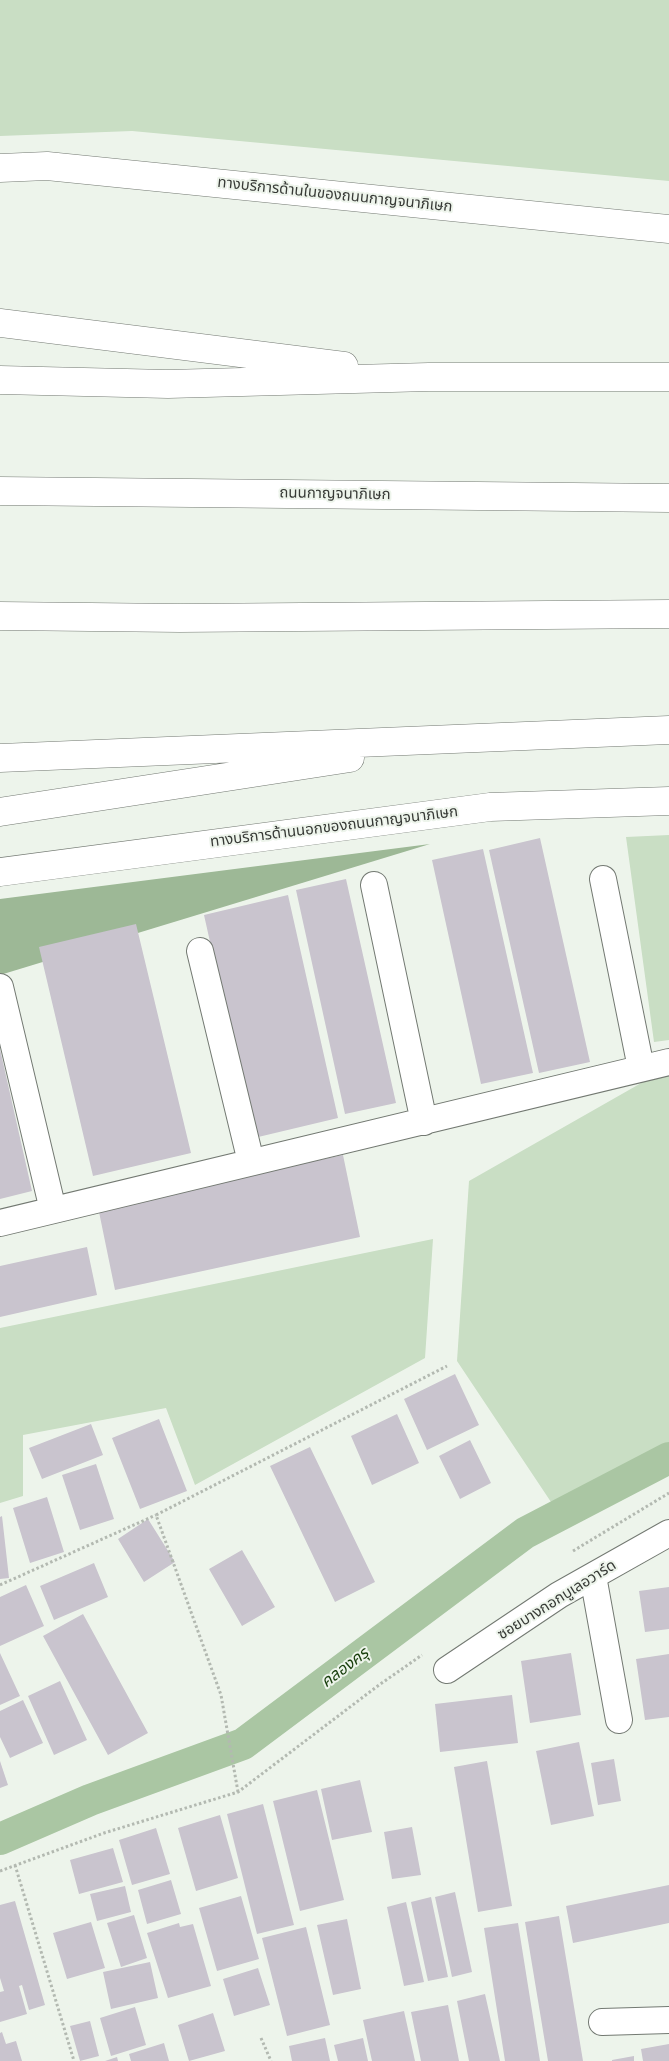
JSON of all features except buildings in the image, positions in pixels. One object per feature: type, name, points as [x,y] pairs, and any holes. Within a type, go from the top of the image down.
[{"type":"main road","name":"ทางบริการด้านในของถนนกาญจนาภิเษก","points":[[0,168],[47,166],[669,228]]},
{"type":"main road","points":[[0,323],[429,377]]},
{"type":"main road","points":[[0,380],[168,384],[429,377],[669,377]]},
{"type":"main road","name":"ถนนกาญจนาภิเษก","points":[[0,490],[669,498]]},
{"type":"main road","points":[[0,616],[180,618],[669,614]]},
{"type":"main road","points":[[0,758],[669,730]]},
{"type":"main road","points":[[0,812],[490,736]]},
{"type":"main road","name":"ทางบริการด้านนอกของถนนกาญจนาภิเษก","points":[[0,872],[490,807],[669,801]]},
{"type":"street","points":[[603,879],[641,1068]]},
{"type":"street","points":[[374,886],[424,1122]]},
{"type":"street","points":[[200,951],[252,1162]]},
{"type":"street","points":[[0,987],[53,1210]]},
{"type":"street","points":[[0,1223],[669,1062]]},
{"type":"street","name":"ซอยบางกอกบูเลอวาร์ด","points":[[447,1670],[559,1595],[669,1533]]},
{"type":"street","points":[[593,1576],[619,1720]]},
{"type":"street","points":[[602,2022],[669,2020]]},
{"type":"path","points":[[0,1585],[156,1515],[447,1366]]},
{"type":"path","points":[[566,1556],[669,1493]]},
{"type":"path","points":[[156,1515],[221,1695],[238,1792]]},
{"type":"path","points":[[0,1871],[104,1833],[238,1792],[378,1685],[428,1650]]},
{"type":"path","points":[[15,1865],[74,2061]]},
{"type":"path","points":[[261,2038],[271,2061]]},
{"type":"green space","points":[[0,0],[669,0],[669,181],[132,131],[0,136]]},
{"type":"green space","points":[[669,835],[669,1040],[654,1042],[626,837]]},
{"type":"green space","points":[[430,844],[0,975],[0,899]]},
{"type":"green space","points":[[669,1076],[669,1442],[553,1505],[457,1361],[469,1181],[643,1082]]},
{"type":"green space","points":[[433,1239],[425,1358],[195,1485],[166,1408],[23,1435],[23,1496],[0,1503],[0,1328]]},
{"type":"waterway","name":"คลองครุ","points":[[0,1839],[90,1800],[243,1744],[525,1533],[669,1458]]}]
